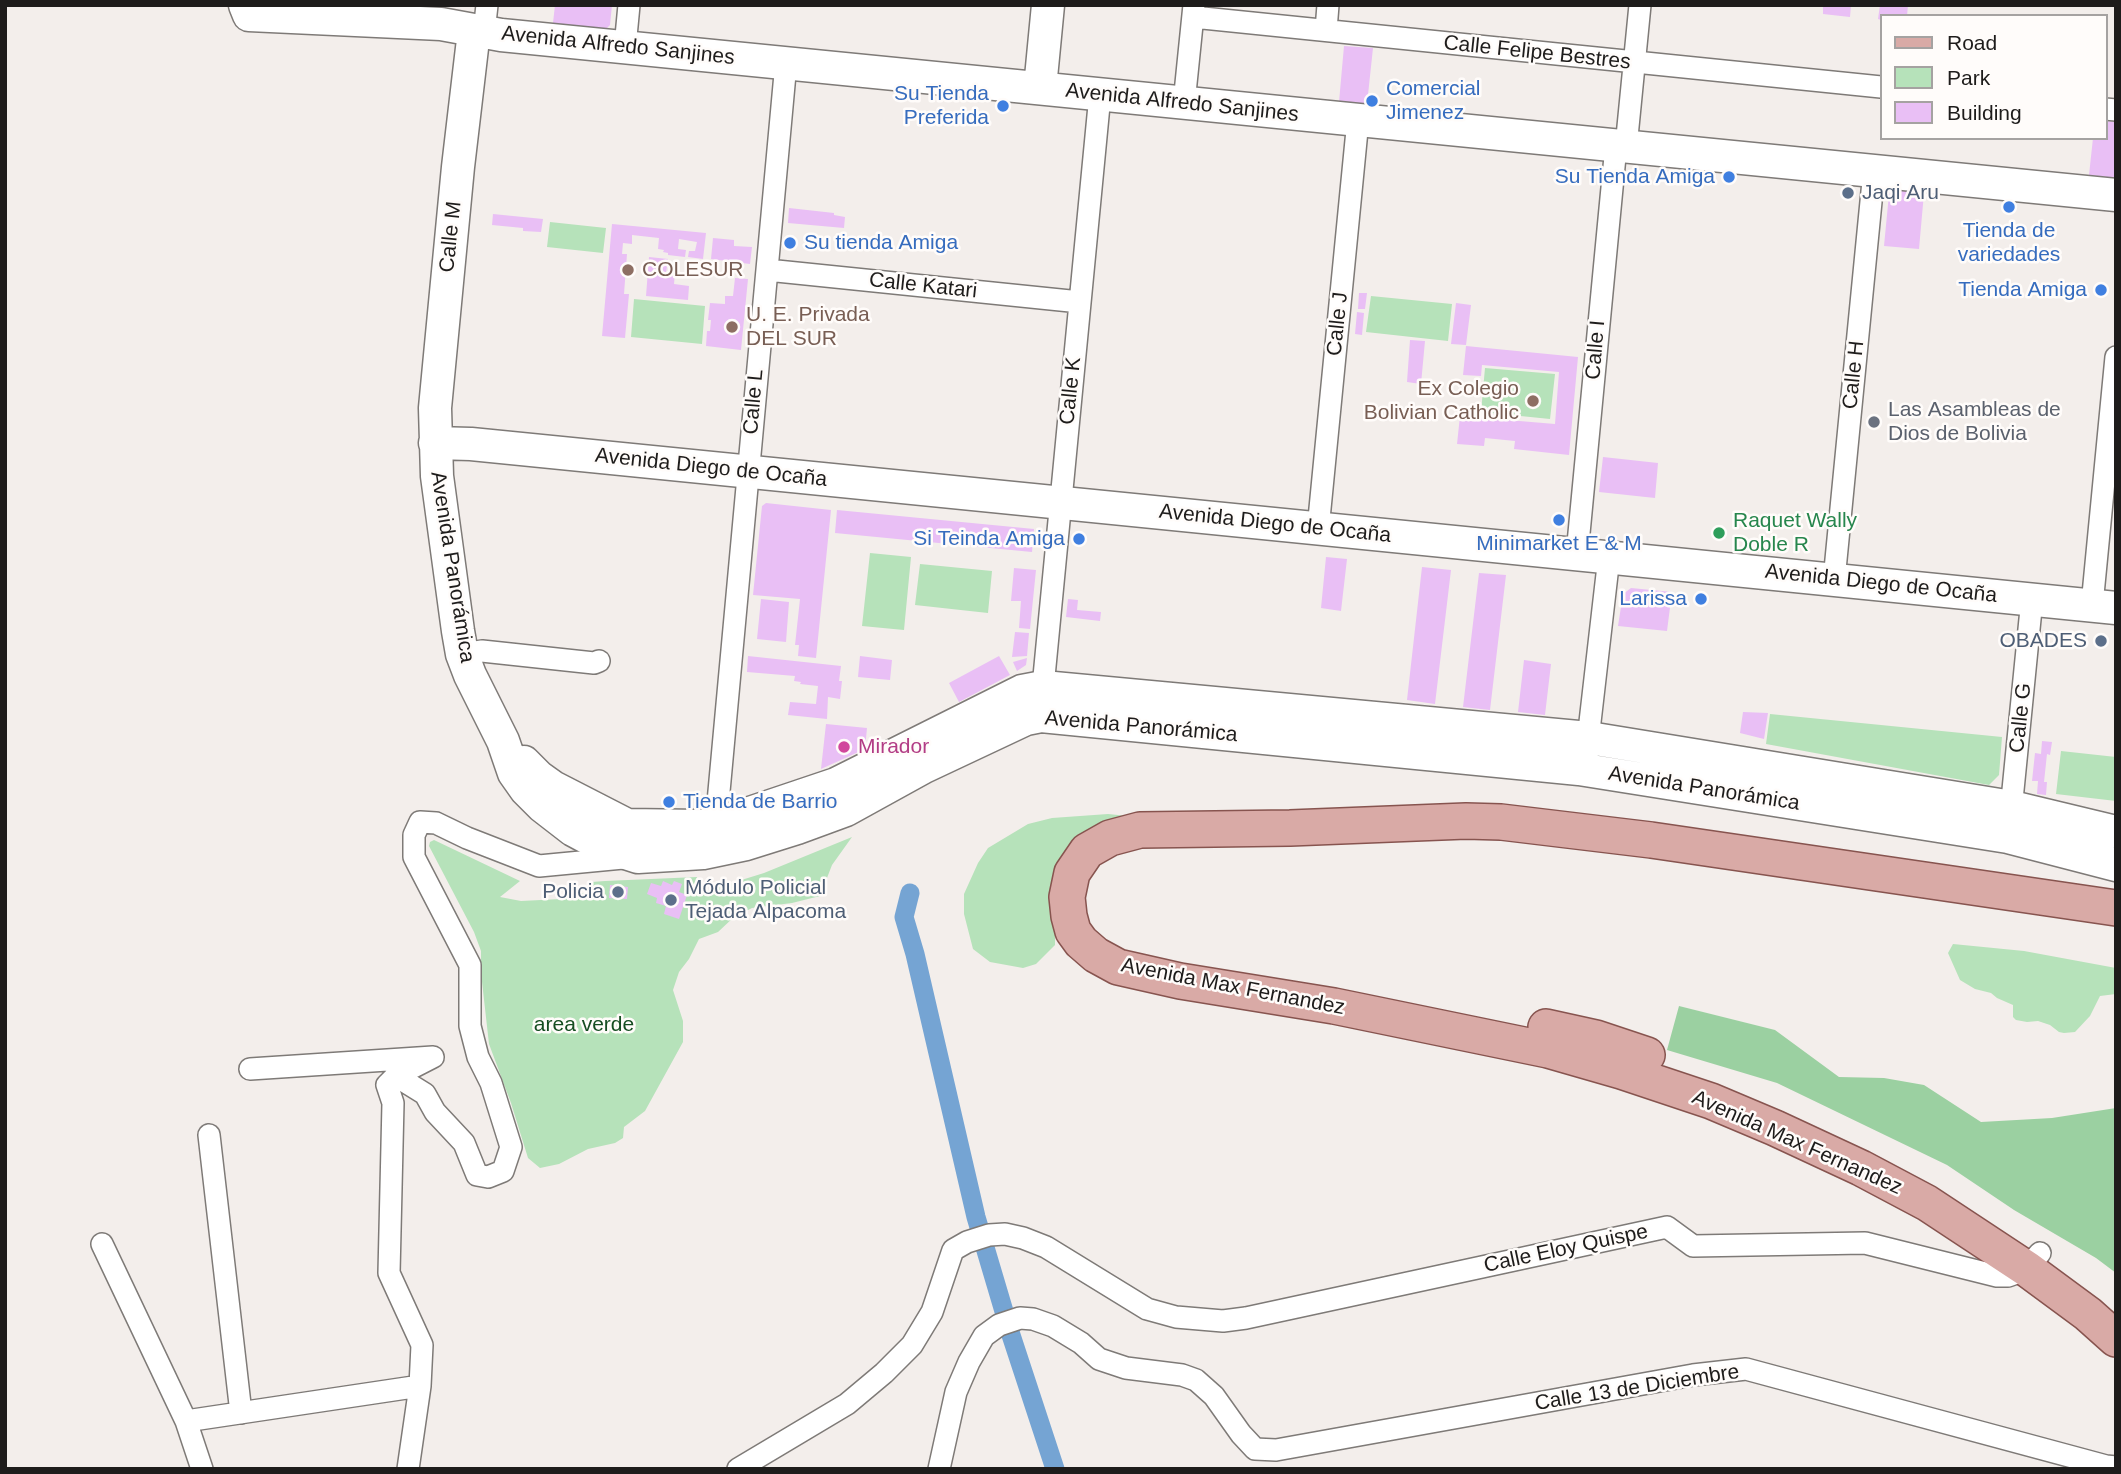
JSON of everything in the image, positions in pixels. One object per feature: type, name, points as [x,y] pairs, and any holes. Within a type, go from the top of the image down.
[{"type":"main road","points":[[1040,89],[1048,5]]},
{"type":"main road","name":"Avenida Alfredo Sanjines","points":[[247,10],[336,12],[441,24],[481,23],[625,47],[2116,195]]},
{"type":"main road","name":"Calle M","points":[[435,443],[435,408],[458,167],[481,23]]},
{"type":"main road","name":"Avenida Diego de Ocaña","points":[[435,443],[460,443],[2104,606]]},
{"type":"main road","name":"Avenida Panorámica","points":[[435,443],[441,512],[462,654],[478,693],[503,741],[514,773],[542,806],[573,830],[592,840],[638,857],[677,856],[716,837],[746,844],[846,810],[925,767],[1026,719],[1042,702]]},
{"type":"main road","name":"Avenida Panorámica","points":[[1042,702],[1589,738],[2010,822],[2116,865]]},
{"type":"main road","name":"Avenida Panorámica","points":[[1042,702],[2010,822],[2116,832]]},
{"type":"main road","points":[[503,741],[553,788],[627,825],[701,826],[716,837]]},
{"type":"main road","name":"Avenida Max Fernandez","points":[[2115,921],[1533,845],[1501,833],[1481,842],[1141,853],[1115,860],[1093,878],[1088,888],[1088,912],[1101,934],[1114,943],[1154,957],[1232,979],[1356,989],[1596,1038],[1624,1060],[1750,1092],[1829,1127],[1972,1206],[2116,1339]]},
{"type":"main road","name":"Avenida Max Fernandez","points":[[2033,1261],[2079,1282],[2116,1314]]},
{"type":"street","points":[[625,47],[629,5]]},
{"type":"street","points":[[1326,30],[1328,5]]},
{"type":"street","name":"Calle I","points":[[1577,554],[1621,146],[1635,62],[1640,5]]},
{"type":"street","points":[[1184,103],[1194,11]]},
{"type":"street","name":"Calle Felipe Bestres","points":[[1194,11],[1327,32],[1880,87]]},
{"type":"street","name":"Calle L","points":[[716,837],[786,63]]},
{"type":"street","name":"Calle K","points":[[1042,702],[1100,94]]},
{"type":"street","name":"Calle J","points":[[1318,529],[1359,120]]},
{"type":"street","name":"Calle H","points":[[1834,580],[1874,171]]},
{"type":"street","name":"Calle Katari","points":[[767,270],[1080,302]]},
{"type":"street","points":[[2104,606],[2116,357]]},
{"type":"street","points":[[1587,770],[1609,557]]},
{"type":"street","name":"Calle G","points":[[2010,822],[2032,600]]},
{"type":"street","points":[[462,654],[482,651],[594,663],[599,661]]},
{"type":"street","points":[[396,1076],[425,1094],[435,1112],[464,1143],[477,1175],[488,1177],[503,1171],[511,1147],[491,1083],[478,1057],[470,1026],[470,965],[414,858],[414,835],[420,822],[436,823],[539,866],[638,857],[640,825]]},
{"type":"street","points":[[250,1069],[433,1057],[396,1076],[387,1085],[393,1103],[389,1273],[422,1345],[420,1386],[408,1469]]},
{"type":"street","points":[[209,1135],[241,1413]]},
{"type":"street","name":"Calle Eloy Quispe","points":[[738,1469],[847,1404],[884,1373],[912,1345],[932,1312],[953,1250],[989,1235],[1005,1234],[1045,1247],[1147,1309],[1176,1317],[1223,1321],[1667,1227],[1693,1246],[1866,1243],[1997,1276],[2008,1276],[2033,1261]]},
{"type":"street","points":[[102,1244],[186,1421],[202,1469]]},
{"type":"street","name":"Calle 13 de Diciembre","points":[[939,1469],[956,1392],[984,1336],[999,1325],[1020,1318],[1053,1326],[1081,1343],[1099,1359],[1126,1368],[1182,1375],[1196,1380],[1214,1396],[1255,1450],[1276,1450],[1693,1376],[1746,1369],[2109,1467]]},
{"type":"street","points":[[186,1421],[420,1386]]},
{"type":"green space","points":[[550,222],[606,228],[603,253],[547,247]]},
{"type":"green space","points":[[1371,296],[1452,304],[1448,341],[1366,332]]},
{"type":"green space","points":[[634,299],[705,306],[702,344],[631,337]]},
{"type":"green space","points":[[1485,368],[1555,374],[1550,419],[1481,412]]},
{"type":"green space","points":[[870,553],[911,557],[904,630],[862,626]]},
{"type":"green space","points":[[920,564],[992,571],[988,613],[915,605]]},
{"type":"green space","points":[[1770,714],[2002,737],[1999,775],[1989,785],[1766,744]]},
{"type":"green space","points":[[2061,751],[2116,757],[2116,801],[2056,794]]},
{"type":"green space","points":[[1108,814],[1128,816],[1110,838],[1055,929],[1055,945],[1036,964],[1023,968],[990,962],[973,949],[964,914],[964,894],[988,848],[1028,824],[1052,818]]},
{"type":"green space","name":"area verde","points":[[852,837],[832,865],[820,896],[752,908],[734,917],[718,932],[699,939],[679,972],[673,990],[683,1021],[683,1042],[645,1111],[624,1127],[623,1138],[615,1143],[588,1149],[559,1164],[540,1168],[528,1158],[489,1044],[481,951],[474,932],[429,846],[430,842],[434,840],[520,881],[500,897],[521,901],[561,899],[579,893],[590,893],[592,882],[605,881],[697,877],[693,892],[706,891],[764,873]]},
{"type":"green space","points":[[1953,944],[2024,951],[2116,968],[2116,994],[2100,996],[2090,1016],[2075,1032],[2059,1032],[2038,1021],[2016,1020],[2013,1017],[2013,1005],[1960,980],[1948,953]]},
{"type":"green space","points":[[1679,1006],[1775,1030],[1839,1077],[1884,1078],[1924,1085],[1981,1122],[2052,1118],[2116,1108],[2116,1273],[1947,1165],[1777,1083],[1667,1050]]},
{"type":"building","points":[[555,5],[612,5],[610,25],[606,29],[553,23]]},
{"type":"building","points":[[1823,5],[1851,5],[1850,17],[1823,14]]},
{"type":"building","points":[[1880,5],[1908,5],[1907,14],[1880,14],[1880,20],[1878,19]]},
{"type":"building","points":[[1344,46],[1373,48],[1367,104],[1339,102]]},
{"type":"building","points":[[2107,121],[2116,122],[2116,178],[2089,175],[2093,140],[2107,140]]},
{"type":"building","points":[[1895,190],[1924,193],[1919,249],[1884,246],[1889,194]]},
{"type":"building","points":[[789,208],[834,213],[845,217],[844,228],[788,223]]},
{"type":"building","points":[[493,214],[543,219],[541,232],[492,225]]},
{"type":"building","points":[[612,224],[706,233],[703,259],[688,257],[689,251],[695,251],[697,242],[679,239],[678,249],[686,250],[685,257],[668,255],[664,250],[658,249],[659,238],[632,235],[632,244],[623,243],[622,254],[627,254],[624,294],[629,294],[625,338],[602,336]]},
{"type":"building","points":[[713,238],[734,240],[734,246],[752,247],[750,264],[711,259]]},
{"type":"building","points":[[649,257],[668,259],[666,273],[675,273],[674,284],[689,286],[688,300],[646,296]]},
{"type":"building","points":[[735,278],[748,279],[741,350],[706,346],[707,331],[710,331],[710,303],[725,304],[725,296],[733,296]]},
{"type":"building","points":[[1359,293],[1367,293],[1365,309],[1358,309]]},
{"type":"building","points":[[1456,303],[1471,305],[1466,345],[1451,344]]},
{"type":"building","points":[[1357,312],[1364,313],[1362,335],[1355,334]]},
{"type":"building","points":[[1410,340],[1425,341],[1421,384],[1407,382]]},
{"type":"building","points":[[1466,346],[1578,357],[1569,455],[1514,449],[1515,441],[1485,438],[1484,446],[1457,444],[1460,416],[1555,424],[1559,372],[1482,365],[1481,376],[1463,375]]},
{"type":"building","points":[[1603,457],[1658,463],[1655,498],[1599,492]]},
{"type":"building","points":[[766,503],[831,510],[816,658],[798,656],[799,645],[795,645],[800,599],[753,595],[762,506]]},
{"type":"building","points":[[837,510],[1034,529],[1032,552],[835,533]]},
{"type":"building","points":[[1326,557],[1347,559],[1341,611],[1321,608]]},
{"type":"building","points":[[1422,567],[1451,570],[1435,704],[1407,700]]},
{"type":"building","points":[[1014,568],[1036,570],[1030,629],[1019,628],[1021,601],[1011,601]]},
{"type":"building","points":[[1479,573],[1506,575],[1490,710],[1463,707]]},
{"type":"building","points":[[1631,588],[1672,592],[1667,631],[1618,626],[1623,594]]},
{"type":"building","points":[[761,599],[789,602],[786,642],[757,639]]},
{"type":"building","points":[[1068,599],[1078,600],[1077,610],[1101,612],[1100,621],[1066,617]]},
{"type":"building","points":[[1015,632],[1029,633],[1027,656],[1012,657]]},
{"type":"building","points":[[748,656],[841,666],[840,699],[828,697],[827,719],[788,715],[790,702],[816,704],[818,686],[800,684],[801,682],[794,681],[795,676],[747,672]]},
{"type":"building","points":[[860,656],[892,660],[890,680],[858,677]]},
{"type":"building","points":[[999,656],[1010,675],[959,702],[949,683]]},
{"type":"building","points":[[1027,658],[1026,665],[1017,671],[1013,662]]},
{"type":"building","points":[[1524,660],[1551,664],[1545,715],[1518,712]]},
{"type":"building","points":[[1743,712],[1768,713],[1764,739],[1740,733]]},
{"type":"building","points":[[826,724],[867,728],[865,749],[821,769]]},
{"type":"building","points":[[2042,741],[2052,742],[2050,755],[2047,754],[2044,782],[2047,782],[2046,795],[2037,794],[2038,781],[2032,781],[2035,753],[2041,754]]},
{"type":"building","name":"Módulo Policial Tejada Alpacoma","points":[[663,881],[672,885],[674,881],[682,884],[679,892],[687,895],[679,919],[664,914],[666,906],[656,903],[657,898],[647,894],[651,883],[661,886]]},
{"type":"building","name":"Policia","points":[[610,885],[628,887],[627,899],[609,898]]},
{"type":"waterway","points":[[910,893],[904,917],[976,1217],[1055,1469]]},
{"type":"place","name":"Comercial Jimenez","points":[[1372,101]]},
{"type":"place","name":"Su Tienda Preferida","points":[[1003,106]]},
{"type":"place","name":"Su Tienda Amiga","points":[[1729,177]]},
{"type":"place","name":"Jaqi Aru","points":[[1848,193]]},
{"type":"place","name":"Tienda de variedades","points":[[2009,207]]},
{"type":"place","name":"Su tienda Amiga","points":[[790,243]]},
{"type":"place","name":"COLESUR","points":[[628,270]]},
{"type":"place","name":"Tienda Amiga","points":[[2101,290]]},
{"type":"place","name":"U. E. Privada DEL SUR","points":[[732,327]]},
{"type":"place","name":"Ex Colegio Bolivian Catholic","points":[[1533,401]]},
{"type":"place","name":"Las Asambleas de Dios de Bolivia","points":[[1874,422]]},
{"type":"place","name":"Minimarket E & M","points":[[1559,520]]},
{"type":"place","name":"Raquet Wally Doble R","points":[[1719,533]]},
{"type":"place","name":"Si Teinda Amiga","points":[[1079,539]]},
{"type":"place","name":"Larissa","points":[[1701,599]]},
{"type":"place","name":"OBADES","points":[[2101,641]]},
{"type":"place","name":"Mirador","points":[[844,747]]},
{"type":"place","name":"Tienda de Barrio","points":[[669,802]]},
{"type":"place","name":"Policia","points":[[618,892]]},
{"type":"place","name":"Módulo Policial Tejada Alpacoma","points":[[671,900]]}]
